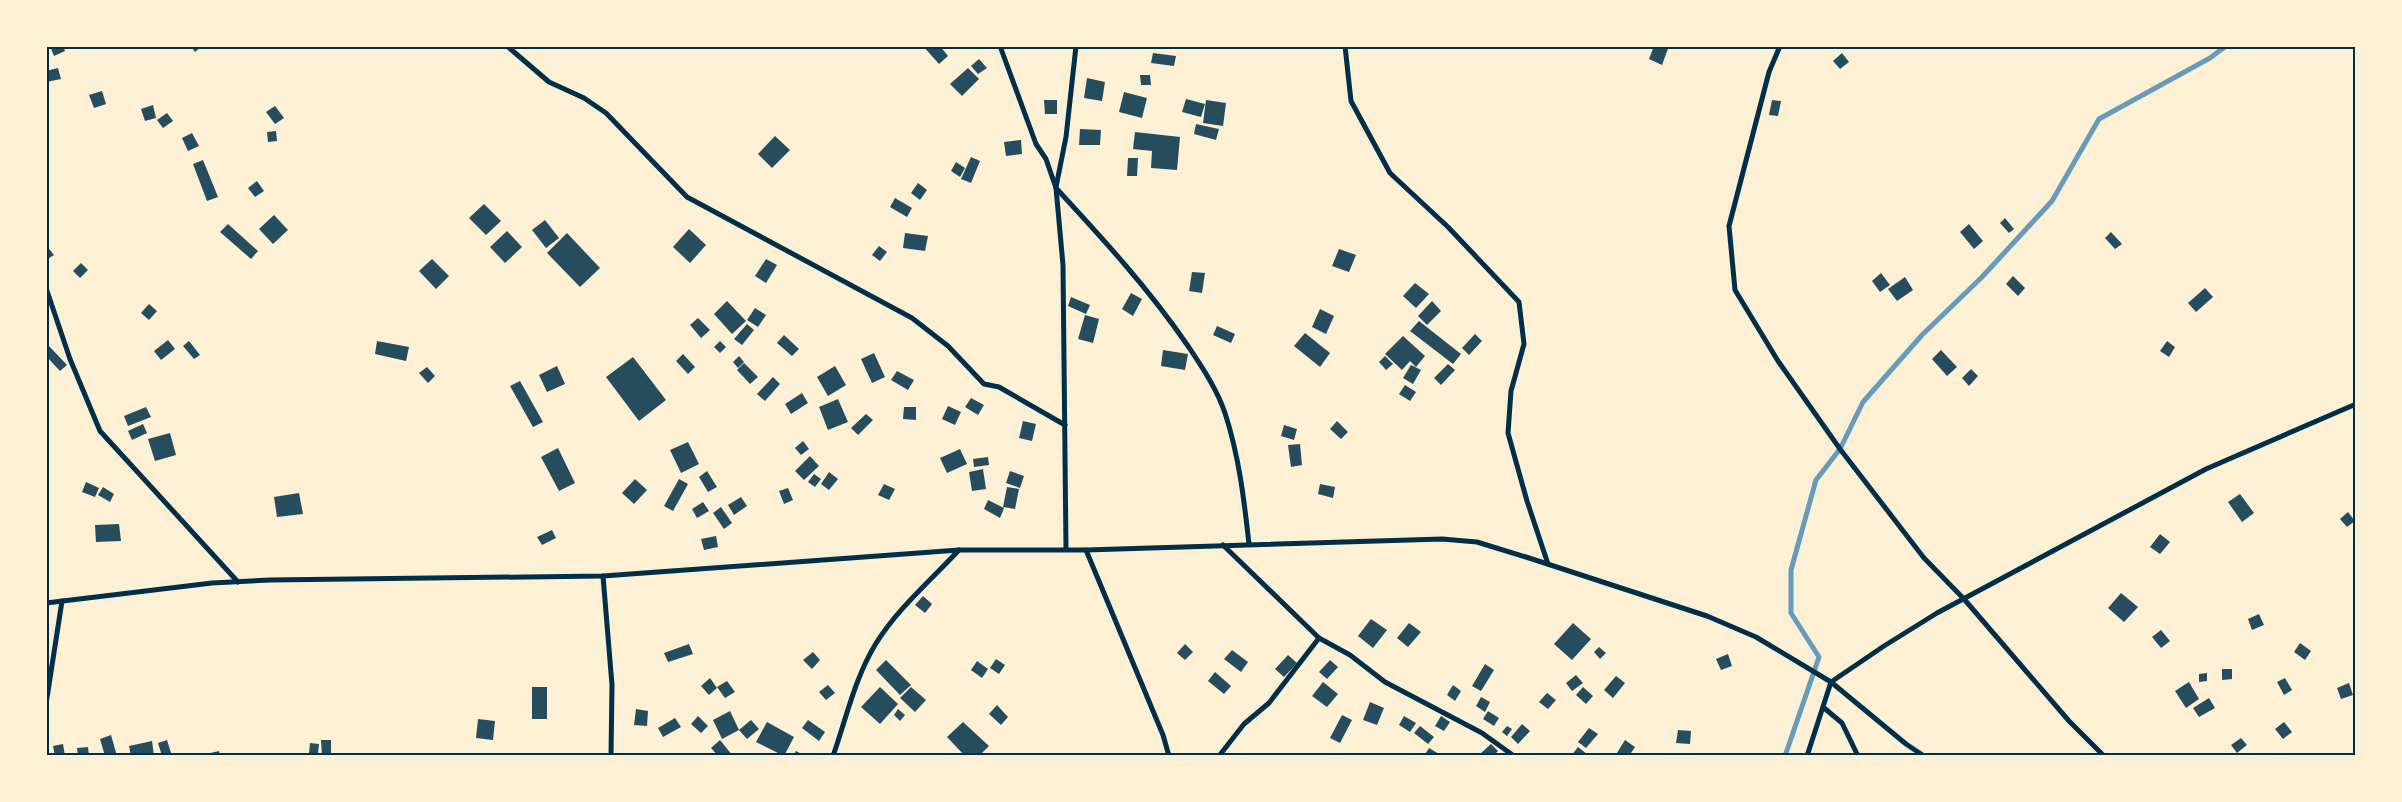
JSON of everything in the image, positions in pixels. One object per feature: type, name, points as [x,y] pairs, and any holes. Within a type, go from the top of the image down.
[{"type":"street","points":[[507,46],[549,82],[584,98],[606,113],[687,196],[912,318],[948,346],[984,384],[999,387],[1065,425]]},
{"type":"street","points":[[1000,46],[1036,144],[1046,160],[1056,188],[1063,265],[1066,549]]},
{"type":"street","points":[[1056,188],[1066,137],[1076,46]]},
{"type":"street","points":[[1345,46],[1351,102],[1390,173],[1448,227],[1518,302],[1524,344],[1511,391],[1508,433],[1527,501],[1548,564]]},
{"type":"street","points":[[1780,46],[1769,72],[1729,226],[1735,290],[1778,361],[1840,449],[1924,558],[1964,599],[2069,721],[2104,756]]},
{"type":"street","points":[[1056,188],[1134,274],[1169,318],[1207,375],[1224,411],[1240,466],[1249,544]]},
{"type":"street","points":[[46,288],[70,359],[100,431],[238,582]]},
{"type":"street","points":[[1807,756],[1831,682],[1884,646],[1964,599],[2206,469],[2356,404]]},
{"type":"street","points":[[46,603],[238,582],[603,576],[959,550],[1086,550],[1442,539],[1477,542],[1548,564],[1707,616],[1756,638],[1831,682],[1906,744],[1924,756]]},
{"type":"street","points":[[1223,545],[1320,638],[1350,656],[1385,682],[1482,733],[1514,756]]},
{"type":"street","points":[[832,756],[863,669],[876,644],[895,618],[959,550]]},
{"type":"street","points":[[1086,550],[1163,734],[1169,756]]},
{"type":"street","points":[[603,576],[612,685],[611,756]]},
{"type":"street","points":[[46,704],[62,601]]},
{"type":"street","points":[[1218,756],[1244,724],[1269,703],[1320,638]]},
{"type":"street","points":[[1824,707],[1842,723],[1858,756]]},
{"type":"building","points":[[50,46],[63,46],[65,51],[54,56]]},
{"type":"building","points":[[191,46],[202,46],[195,52]]},
{"type":"building","points":[[923,46],[940,46],[948,56],[939,64]]},
{"type":"building","points":[[1654,46],[1669,46],[1662,65],[1649,59]]},
{"type":"building","points":[[1153,53],[1176,56],[1174,66],[1151,63]]},
{"type":"building","points":[[1842,53],[1849,62],[1840,69],[1833,61]]},
{"type":"building","points":[[979,59],[987,68],[978,74],[971,66]]},
{"type":"building","points":[[58,68],[61,79],[46,82],[46,71]]},
{"type":"building","points":[[968,68],[979,79],[962,96],[950,84]]},
{"type":"building","points":[[1140,75],[1150,75],[1151,85],[1141,85]]},
{"type":"building","points":[[1087,78],[1105,82],[1102,101],[1084,98]]},
{"type":"building","points":[[102,91],[106,104],[94,108],[89,95]]},
{"type":"building","points":[[1124,92],[1147,98],[1142,118],[1119,112]]},
{"type":"building","points":[[1186,99],[1205,104],[1201,117],[1182,112]]},
{"type":"building","points":[[1044,100],[1057,100],[1057,114],[1045,114]]},
{"type":"building","points":[[1206,100],[1226,103],[1223,126],[1203,123]]},
{"type":"building","points":[[1772,100],[1781,101],[1778,116],[1769,115]]},
{"type":"building","points":[[153,105],[156,118],[145,121],[141,109]]},
{"type":"building","points":[[275,106],[284,118],[275,124],[266,112]]},
{"type":"building","points":[[167,113],[173,121],[163,128],[157,120]]},
{"type":"building","points":[[1196,124],[1219,129],[1216,140],[1194,134]]},
{"type":"building","points":[[1080,129],[1101,130],[1100,145],[1079,145]]},
{"type":"building","points":[[276,131],[277,141],[268,142],[267,132]]},
{"type":"building","points":[[1135,132],[1180,137],[1177,170],[1151,168],[1152,151],[1133,149]]},
{"type":"building","points":[[192,133],[199,146],[188,151],[182,138]]},
{"type":"building","points":[[775,136],[790,150],[772,168],[758,154]]},
{"type":"building","points":[[1021,140],[1022,154],[1006,156],[1004,142]]},
{"type":"building","points":[[971,157],[980,161],[971,183],[961,179]]},
{"type":"building","points":[[1128,158],[1138,158],[1137,176],[1127,176]]},
{"type":"building","points":[[203,160],[218,197],[207,201],[193,164]]},
{"type":"building","points":[[956,162],[965,168],[960,177],[951,171]]},
{"type":"building","points":[[257,181],[264,191],[255,197],[248,188]]},
{"type":"building","points":[[918,183],[927,190],[920,200],[911,193]]},
{"type":"building","points":[[895,198],[912,208],[907,217],[890,207]]},
{"type":"building","points":[[484,204],[501,221],[486,235],[469,218]]},
{"type":"building","points":[[274,215],[288,230],[273,244],[259,229]]},
{"type":"building","points":[[2005,218],[2014,229],[2009,233],[2000,223]]},
{"type":"building","points":[[545,220],[559,238],[546,248],[532,230]]},
{"type":"building","points":[[228,224],[258,251],[251,259],[220,232]]},
{"type":"building","points":[[1969,224],[1983,241],[1974,249],[1960,232]]},
{"type":"building","points":[[689,229],[706,245],[690,263],[673,247]]},
{"type":"building","points":[[507,231],[522,247],[505,263],[490,247]]},
{"type":"building","points":[[2111,232],[2122,244],[2115,249],[2105,238]]},
{"type":"building","points":[[567,233],[600,268],[580,287],[547,253]]},
{"type":"building","points":[[905,233],[928,236],[925,251],[903,248]]},
{"type":"building","points":[[46,245],[54,255],[46,260]]},
{"type":"building","points":[[879,246],[887,252],[880,261],[872,255]]},
{"type":"building","points":[[1339,249],[1356,255],[1349,272],[1332,266]]},
{"type":"building","points":[[432,259],[449,276],[436,289],[419,271]]},
{"type":"building","points":[[766,259],[777,265],[766,283],[755,276]]},
{"type":"building","points":[[81,263],[88,270],[80,278],[73,271]]},
{"type":"building","points":[[1192,272],[1205,273],[1202,293],[1189,291]]},
{"type":"building","points":[[1881,273],[1890,285],[1880,292],[1872,281]]},
{"type":"building","points":[[2013,276],[2025,288],[2018,296],[2006,284]]},
{"type":"building","points":[[1905,277],[1913,290],[1897,301],[1888,289]]},
{"type":"building","points":[[1415,283],[1429,294],[1416,308],[1403,296]]},
{"type":"building","points":[[2205,288],[2213,297],[2196,312],[2188,303]]},
{"type":"building","points":[[1131,293],[1142,299],[1133,316],[1122,309]]},
{"type":"building","points":[[1071,297],[1090,305],[1086,314],[1068,306]]},
{"type":"building","points":[[727,301],[746,321],[732,334],[714,314]]},
{"type":"building","points":[[1432,301],[1441,311],[1427,325],[1418,316]]},
{"type":"building","points":[[149,304],[157,311],[149,320],[141,313]]},
{"type":"building","points":[[755,308],[766,315],[758,327],[747,320]]},
{"type":"building","points":[[1320,309],[1334,316],[1326,334],[1312,327]]},
{"type":"building","points":[[1085,315],[1099,319],[1093,343],[1078,339]]},
{"type":"building","points":[[698,318],[710,330],[701,338],[690,325]]},
{"type":"building","points":[[1419,321],[1461,354],[1453,364],[1410,331]]},
{"type":"building","points":[[747,324],[754,330],[742,345],[734,339]]},
{"type":"building","points":[[1217,326],[1235,334],[1231,343],[1213,335]]},
{"type":"building","points":[[1305,333],[1330,353],[1320,367],[1294,346]]},
{"type":"building","points":[[1475,334],[1482,341],[1469,355],[1462,348]]},
{"type":"building","points":[[784,335],[799,349],[792,356],[777,343]]},
{"type":"building","points":[[1403,336],[1425,356],[1416,367],[1410,361],[1402,370],[1385,354]]},
{"type":"building","points":[[168,340],[175,349],[161,360],[154,351]]},
{"type":"building","points":[[189,341],[200,355],[194,359],[183,346]]},
{"type":"building","points":[[377,341],[409,347],[406,361],[375,354]]},
{"type":"building","points":[[720,341],[726,347],[720,353],[714,347]]},
{"type":"building","points":[[2167,341],[2175,347],[2169,357],[2160,351]]},
{"type":"building","points":[[49,346],[67,365],[60,371],[46,356],[46,348]]},
{"type":"building","points":[[1163,350],[1188,354],[1185,370],[1161,366]]},
{"type":"building","points":[[1941,350],[1957,367],[1947,376],[1932,359]]},
{"type":"building","points":[[874,353],[885,377],[872,383],[861,359]]},
{"type":"building","points":[[683,354],[695,367],[688,374],[676,361]]},
{"type":"building","points":[[739,356],[744,362],[738,368],[733,362]]},
{"type":"building","points":[[1385,356],[1393,364],[1386,370],[1379,362]]},
{"type":"building","points":[[633,357],[666,400],[639,421],[606,377]]},
{"type":"building","points":[[744,363],[758,377],[750,384],[737,370]]},
{"type":"building","points":[[1448,364],[1455,370],[1441,385],[1434,378]]},
{"type":"building","points":[[1411,365],[1421,370],[1413,384],[1403,378]]},
{"type":"building","points":[[557,366],[565,384],[547,392],[539,375]]},
{"type":"building","points":[[835,366],[846,385],[828,396],[817,377]]},
{"type":"building","points":[[427,367],[435,376],[428,383],[419,373]]},
{"type":"building","points":[[1971,369],[1978,376],[1969,386],[1962,378]]},
{"type":"building","points":[[897,371],[914,380],[908,390],[891,380]]},
{"type":"building","points":[[773,377],[780,384],[765,401],[757,394]]},
{"type":"building","points":[[520,381],[543,422],[533,427],[510,386]]},
{"type":"building","points":[[1405,385],[1416,392],[1410,401],[1399,394]]},
{"type":"building","points":[[802,393],[808,403],[791,414],[785,404]]},
{"type":"building","points":[[971,398],[984,405],[978,415],[965,407]]},
{"type":"building","points":[[838,399],[848,422],[828,430],[819,407]]},
{"type":"building","points":[[948,406],[961,412],[955,425],[942,419]]},
{"type":"building","points":[[146,407],[151,417],[128,426],[124,416]]},
{"type":"building","points":[[904,407],[916,407],[916,420],[903,419]]},
{"type":"building","points":[[866,414],[873,420],[858,435],[851,428]]},
{"type":"building","points":[[1023,421],[1036,424],[1032,441],[1019,438]]},
{"type":"building","points":[[1337,421],[1348,432],[1341,439],[1330,429]]},
{"type":"building","points":[[143,424],[147,433],[132,440],[128,431]]},
{"type":"building","points":[[1284,425],[1297,429],[1294,440],[1281,436]]},
{"type":"building","points":[[170,433],[176,455],[155,461],[148,439]]},
{"type":"building","points":[[803,441],[809,449],[801,455],[795,448]]},
{"type":"building","points":[[688,442],[699,464],[681,473],[670,450]]},
{"type":"building","points":[[1300,444],[1302,465],[1291,467],[1288,445]]},
{"type":"building","points":[[558,448],[575,483],[559,491],[541,457]]},
{"type":"building","points":[[960,449],[967,464],[947,473],[940,458]]},
{"type":"building","points":[[810,456],[819,466],[804,480],[795,471]]},
{"type":"building","points":[[988,457],[989,465],[974,467],[973,459]]},
{"type":"building","points":[[983,469],[986,489],[972,491],[969,472]]},
{"type":"building","points":[[707,471],[717,487],[708,492],[699,477]]},
{"type":"building","points":[[1010,471],[1024,476],[1020,488],[1006,483]]},
{"type":"building","points":[[829,472],[838,479],[829,490],[821,484]]},
{"type":"building","points":[[814,474],[821,479],[815,487],[808,482]]},
{"type":"building","points":[[635,479],[647,490],[634,504],[622,493]]},
{"type":"building","points":[[679,479],[688,484],[673,511],[664,506]]},
{"type":"building","points":[[86,482],[99,488],[95,497],[82,492]]},
{"type":"building","points":[[884,484],[895,489],[889,500],[878,495]]},
{"type":"building","points":[[1320,484],[1335,487],[1333,498],[1318,494]]},
{"type":"building","points":[[103,487],[114,494],[110,502],[98,495]]},
{"type":"building","points":[[1007,487],[1019,489],[1015,509],[1003,507]]},
{"type":"building","points":[[788,488],[793,500],[784,504],[779,491]]},
{"type":"building","points":[[299,493],[303,514],[277,517],[274,497]]},
{"type":"building","points":[[2240,494],[2254,513],[2242,522],[2228,502]]},
{"type":"building","points":[[741,497],[747,506],[734,515],[728,505]]},
{"type":"building","points":[[988,500],[1004,508],[1000,518],[984,509]]},
{"type":"building","points":[[703,502],[709,511],[697,518],[692,509]]},
{"type":"building","points":[[721,507],[732,523],[724,529],[713,513]]},
{"type":"building","points":[[2348,512],[2355,521],[2347,527],[2340,519]]},
{"type":"building","points":[[119,524],[121,541],[96,542],[95,525]]},
{"type":"building","points":[[552,530],[556,538],[542,545],[537,537]]},
{"type":"building","points":[[2160,534],[2170,542],[2160,554],[2150,547]]},
{"type":"building","points":[[716,536],[718,547],[704,550],[701,539]]},
{"type":"building","points":[[2121,593],[2138,607],[2124,622],[2108,608]]},
{"type":"building","points":[[923,596],[932,604],[925,613],[915,605]]},
{"type":"building","points":[[2259,614],[2264,625],[2252,630],[2248,619]]},
{"type":"building","points":[[1371,619],[1387,630],[1373,648],[1358,636]]},
{"type":"building","points":[[1409,623],[1421,632],[1408,647],[1397,638]]},
{"type":"building","points":[[1573,623],[1591,639],[1572,660],[1554,644]]},
{"type":"building","points":[[2161,630],[2170,641],[2161,648],[2152,637]]},
{"type":"building","points":[[2300,643],[2311,651],[2305,660],[2294,652]]},
{"type":"building","points":[[689,644],[693,654],[668,662],[664,653]]},
{"type":"building","points":[[1185,644],[1193,652],[1185,660],[1177,653]]},
{"type":"building","points":[[1599,647],[1606,653],[1600,659],[1594,652]]},
{"type":"building","points":[[1232,650],[1248,662],[1241,672],[1224,659]]},
{"type":"building","points":[[813,652],[820,660],[812,669],[803,660]]},
{"type":"building","points":[[1728,654],[1732,666],[1721,670],[1716,659]]},
{"type":"building","points":[[1288,655],[1297,663],[1284,677],[1275,669]]},
{"type":"building","points":[[996,659],[1005,665],[999,674],[990,668]]},
{"type":"building","points":[[886,660],[911,685],[900,695],[876,670]]},
{"type":"building","points":[[1330,660],[1338,667],[1327,679],[1319,672]]},
{"type":"building","points":[[977,661],[988,669],[982,678],[971,670]]},
{"type":"building","points":[[1485,664],[1494,670],[1481,691],[1472,686]]},
{"type":"building","points":[[2222,669],[2232,669],[2232,679],[2222,680]]},
{"type":"building","points":[[1215,672],[1231,686],[1224,694],[1208,681]]},
{"type":"building","points":[[2207,673],[2207,681],[2199,682],[2199,674]]},
{"type":"building","points":[[1576,675],[1583,683],[1572,691],[1566,683]]},
{"type":"building","points":[[1616,676],[1625,683],[1613,698],[1604,690]]},
{"type":"building","points":[[710,678],[717,688],[709,695],[701,686]]},
{"type":"building","points":[[2285,678],[2292,690],[2284,695],[2277,682]]},
{"type":"building","points":[[727,681],[735,692],[725,698],[717,687]]},
{"type":"building","points":[[1323,682],[1338,694],[1327,707],[1312,696]]},
{"type":"building","points":[[2189,682],[2199,699],[2186,708],[2175,691]]},
{"type":"building","points":[[2349,683],[2353,695],[2341,699],[2337,688]]},
{"type":"building","points":[[828,685],[835,693],[826,700],[819,692]]},
{"type":"building","points":[[1453,685],[1461,691],[1455,701],[1447,695]]},
{"type":"building","points":[[532,687],[547,687],[547,719],[532,719]]},
{"type":"building","points":[[880,687],[898,704],[880,724],[861,707]]},
{"type":"building","points":[[911,687],[926,700],[915,712],[900,698]]},
{"type":"building","points":[[1583,687],[1593,696],[1586,704],[1576,695]]},
{"type":"building","points":[[1547,693],[1556,700],[1548,709],[1539,702]]},
{"type":"building","points":[[1481,697],[1490,702],[1485,712],[1476,706]]},
{"type":"building","points":[[2209,698],[2215,708],[2199,717],[2193,708]]},
{"type":"building","points":[[1370,702],[1384,708],[1377,725],[1363,720]]},
{"type":"building","points":[[997,705],[1008,717],[1001,725],[989,714]]},
{"type":"building","points":[[636,709],[648,711],[647,726],[634,725]]},
{"type":"building","points":[[898,709],[905,715],[900,721],[894,715]]},
{"type":"building","points":[[730,711],[739,730],[722,739],[713,720]]},
{"type":"building","points":[[1488,711],[1499,718],[1494,726],[1483,719]]},
{"type":"building","points":[[1342,715],[1352,720],[1340,743],[1330,738]]},
{"type":"building","points":[[698,716],[708,726],[701,733],[691,724]]},
{"type":"building","points":[[1404,716],[1416,723],[1410,732],[1399,725]]},
{"type":"building","points":[[1441,716],[1450,722],[1444,731],[1435,726]]},
{"type":"building","points":[[675,718],[681,727],[663,737],[658,728]]},
{"type":"building","points":[[478,719],[495,721],[493,740],[476,738]]},
{"type":"building","points":[[751,720],[759,729],[747,739],[739,730]]},
{"type":"building","points":[[808,720],[825,732],[819,741],[802,728]]},
{"type":"building","points":[[767,722],[794,737],[784,756],[756,742]]},
{"type":"building","points":[[963,722],[989,746],[979,756],[965,756],[947,737]]},
{"type":"building","points":[[2284,722],[2292,732],[2283,739],[2275,729]]},
{"type":"building","points":[[1522,724],[1530,731],[1518,744],[1511,737]]},
{"type":"building","points":[[1420,726],[1434,737],[1428,744],[1414,733]]},
{"type":"building","points":[[1507,726],[1512,729],[1507,736],[1502,732]]},
{"type":"building","points":[[1589,728],[1598,734],[1586,748],[1578,742]]},
{"type":"building","points":[[1678,730],[1691,731],[1690,744],[1676,743]]},
{"type":"building","points":[[111,735],[117,756],[105,756],[100,739]]},
{"type":"building","points":[[2241,738],[2247,745],[2237,753],[2231,745]]},
{"type":"building","points":[[167,740],[172,756],[162,756],[158,743]]},
{"type":"building","points":[[321,740],[331,740],[331,756],[322,756]]},
{"type":"building","points":[[720,740],[733,756],[718,756],[711,748]]},
{"type":"building","points":[[1625,740],[1635,747],[1629,756],[1615,756]]},
{"type":"building","points":[[152,741],[154,756],[131,756],[129,746]]},
{"type":"building","points":[[310,743],[319,744],[318,754],[309,753]]},
{"type":"building","points":[[63,744],[65,756],[55,756],[53,746]]},
{"type":"building","points":[[1491,744],[1498,751],[1493,756],[1481,756],[1480,754]]},
{"type":"building","points":[[88,747],[89,756],[78,756],[77,748]]},
{"type":"building","points":[[1578,747],[1587,754],[1585,756],[1571,756]]},
{"type":"building","points":[[1429,748],[1439,754],[1439,756],[1424,756]]},
{"type":"building","points":[[219,751],[220,756],[202,756],[202,755]]},
{"type":"building","points":[[796,751],[805,756],[793,756]]},
{"type":"waterway","points":[[1785,756],[1819,657],[1791,613],[1791,570],[1816,480],[1840,449],[1863,402],[1922,335],[1982,277],[2052,201],[2099,119],[2210,58],[2226,46]]}]
